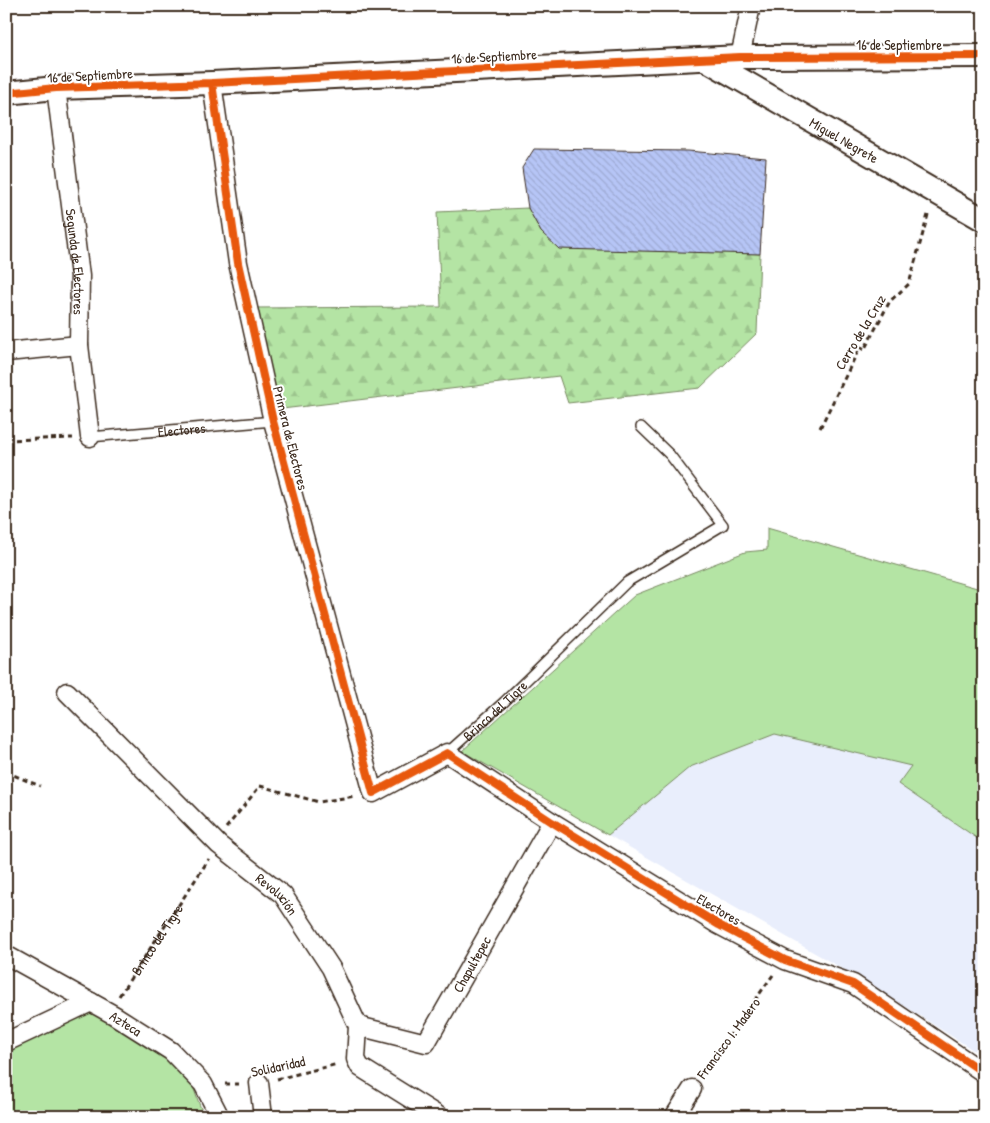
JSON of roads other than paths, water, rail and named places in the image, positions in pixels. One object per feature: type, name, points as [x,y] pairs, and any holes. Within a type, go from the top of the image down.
[{"type":"street","points":[[740,57],[751,6]]},
{"type":"street","name":"16 de Septiembre","points":[[6,93],[56,88],[212,83],[740,57],[984,56]]},
{"type":"street","name":"Miguel Negrete","points":[[705,59],[984,220]]},
{"type":"street","name":"Primera de Electores","points":[[212,83],[238,263],[273,421],[373,793]]},
{"type":"street","name":"Segunda de Electores","points":[[56,88],[80,276],[79,346],[90,437]]},
{"type":"street","points":[[6,352],[79,346]]},
{"type":"street","name":"Revolución","points":[[67,692],[219,845],[283,895],[332,968],[358,1026],[356,1059],[360,1067],[440,1117]]},
{"type":"street","name":"Brinco del Tigre","points":[[373,793],[447,753]]},
{"type":"street","name":"Electores","points":[[447,753],[552,822],[719,925],[785,960],[853,984],[984,1074]]},
{"type":"street","name":"Chapultepec","points":[[358,1026],[426,1044],[552,822]]},
{"type":"street","name":"Azteca","points":[[6,955],[91,1002],[171,1051],[203,1084],[220,1117]]},
{"type":"street","points":[[6,1042],[91,1002]]},
{"type":"street","points":[[259,1083],[263,1117]]},
{"type":"street","name":"Francisco I. Madero","points":[[674,1117],[692,1088]]},
{"type":"lane","name":"Electores","points":[[90,437],[273,421]]},
{"type":"lane","name":"Brinco del Tigre","points":[[447,753],[504,702],[627,582],[722,525],[670,455],[641,427]]}]
